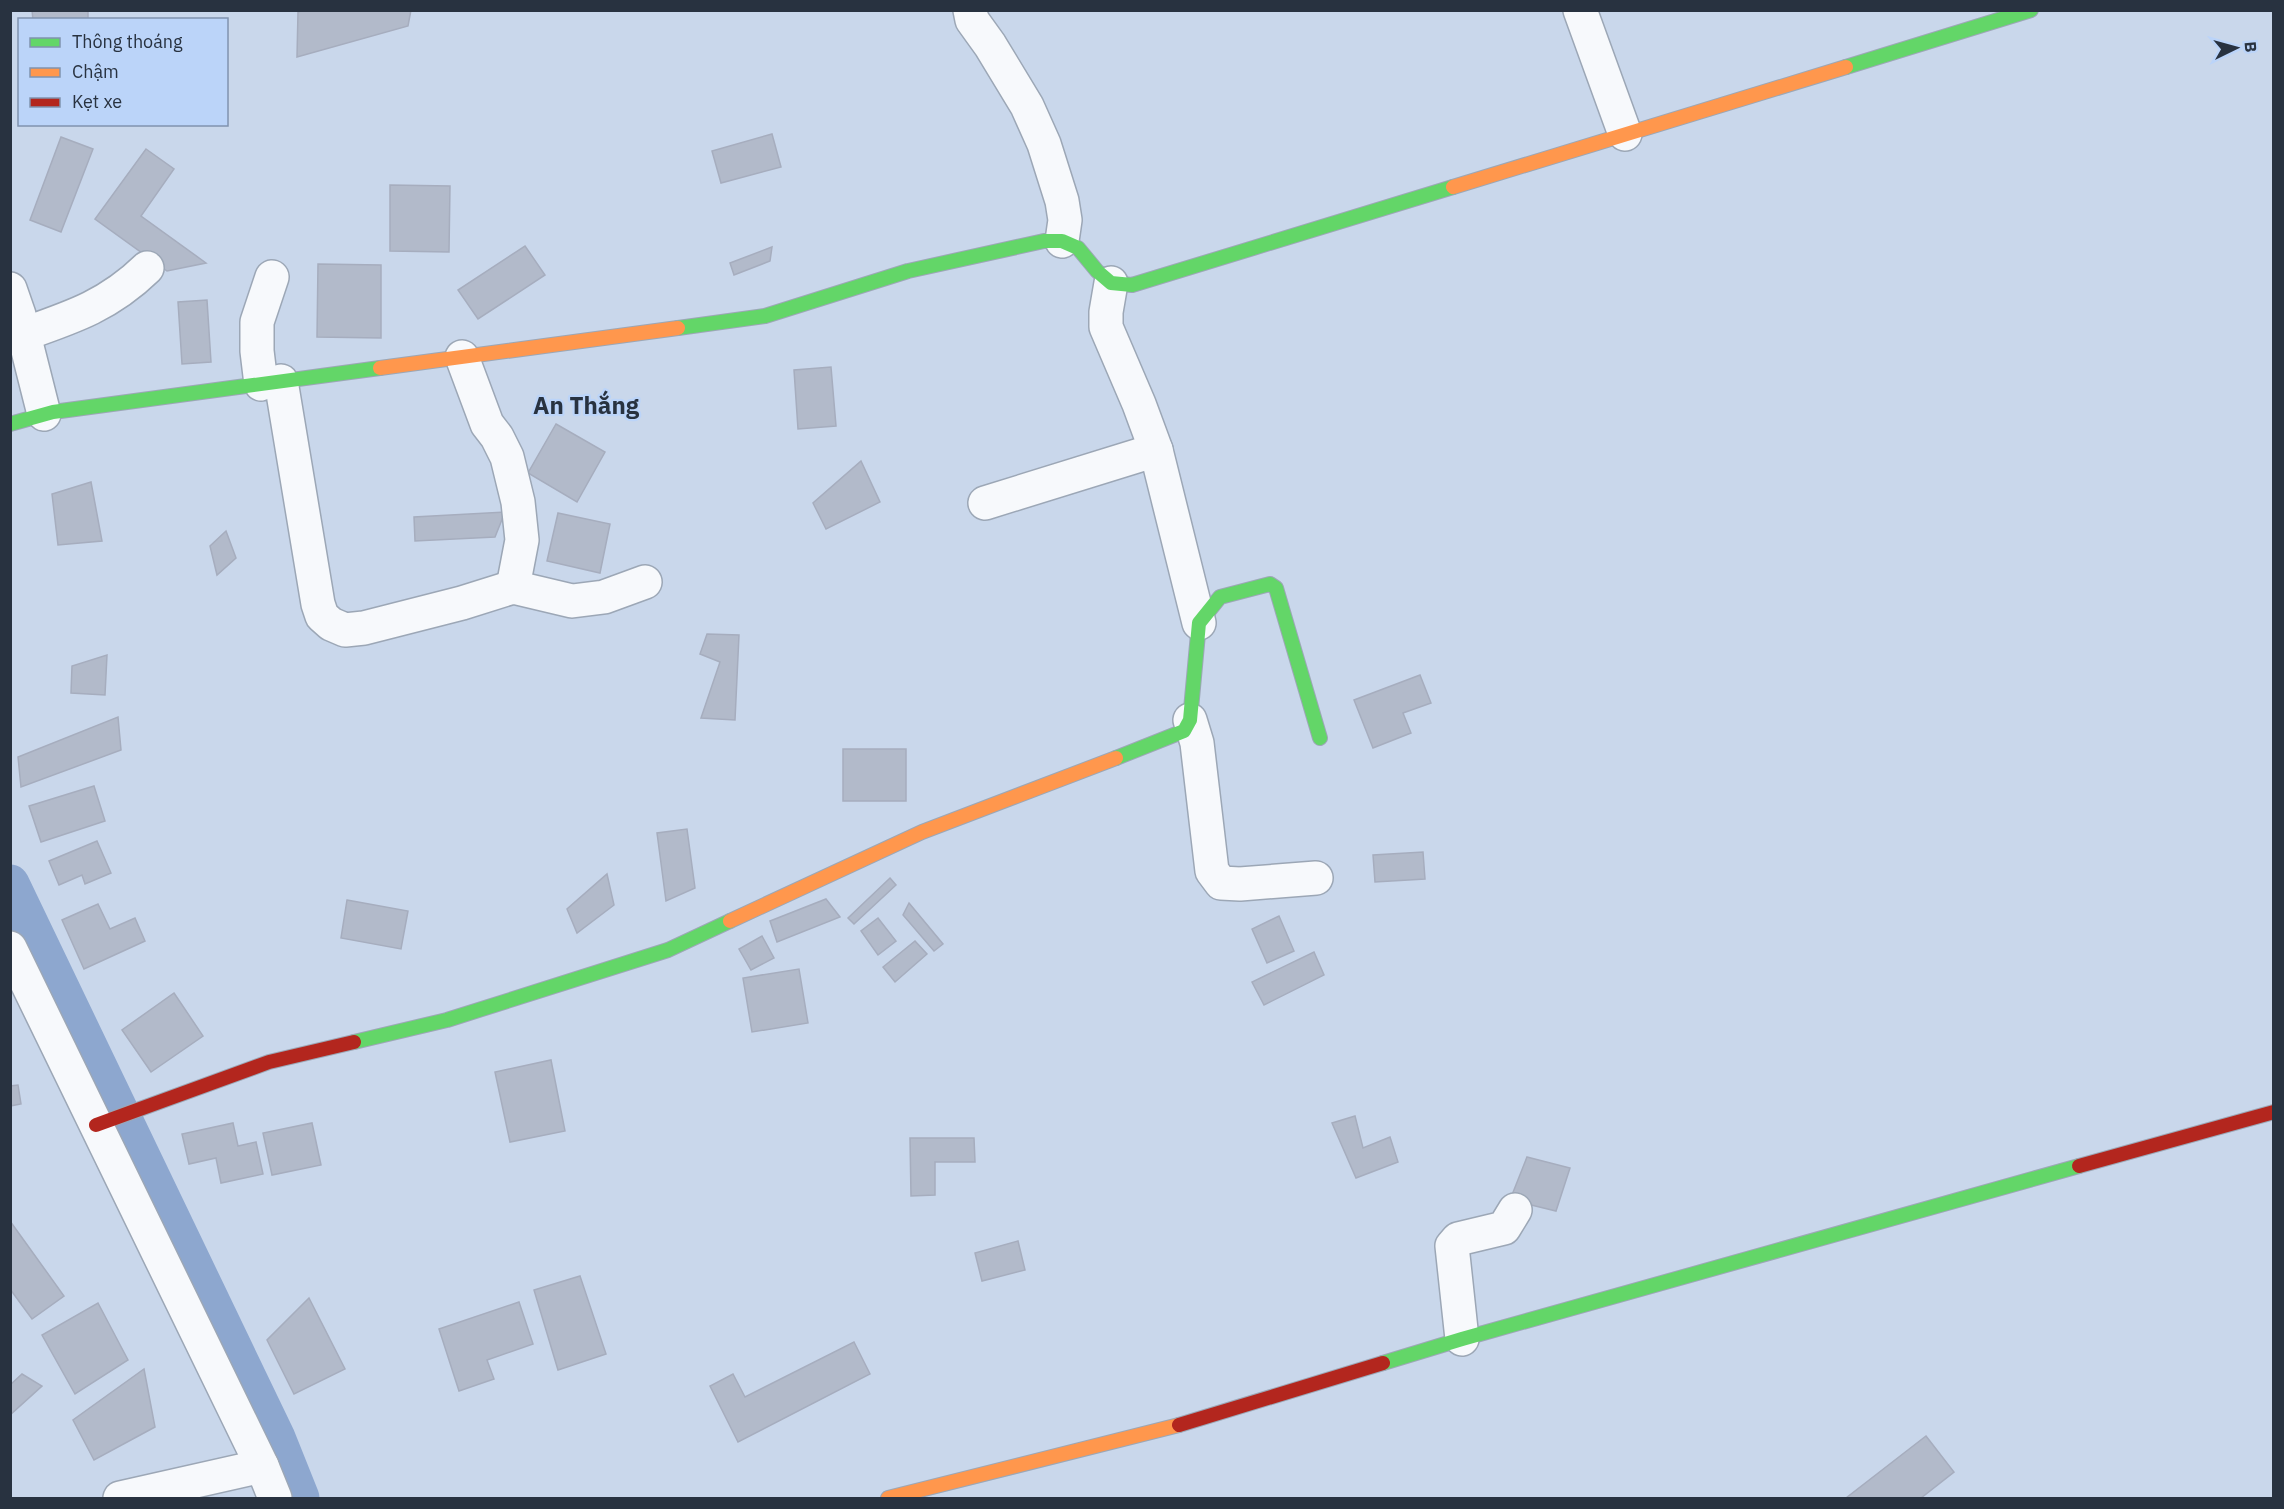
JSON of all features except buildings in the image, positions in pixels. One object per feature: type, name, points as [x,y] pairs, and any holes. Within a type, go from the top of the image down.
[{"type":"street","points":[[970,10],[972,20],[1028,106],[1044,144],[1064,210],[1062,241]]},
{"type":"street","points":[[1580,10],[1625,134]]},
{"type":"street","points":[[10,424],[44,414],[765,316],[908,271],[1044,241],[1062,241],[1078,248],[1096,271],[1111,283],[1132,285],[2031,10]]},
{"type":"street","points":[[24,334],[100,304],[127,287],[147,268]]},
{"type":"street","points":[[272,277],[257,322],[257,351],[271,382],[318,604],[322,616],[331,624],[345,630],[364,628],[462,603],[513,587],[572,601],[604,597],[645,582]]},
{"type":"street","points":[[1111,283],[1106,327],[1156,450],[1199,623],[1190,720],[1197,744],[1212,871],[1221,883],[1240,884],[1316,878]]},
{"type":"street","points":[[10,289],[44,414]]},
{"type":"street","points":[[462,357],[488,424],[507,457],[519,502],[522,540],[513,587]]},
{"type":"street","points":[[985,503],[1156,450]]},
{"type":"street","points":[[1199,623],[1220,597],[1270,584],[1276,588],[1320,738]]},
{"type":"street","points":[[96,1125],[269,1062],[447,1020],[668,950],[922,832],[1175,735],[1184,731],[1190,720]]},
{"type":"street","points":[[10,948],[262,1466],[275,1498]]},
{"type":"street","points":[[888,1498],[1157,1432],[1462,1339],[2274,1112]]},
{"type":"street","points":[[1462,1339],[1452,1246],[1458,1239],[1504,1228],[1515,1210]]},
{"type":"street","points":[[120,1498],[262,1466]]},
{"type":"waterway","points":[[10,884],[276,1438],[300,1498]]},
{"type":"traffic: fast","points":[[1846,67],[2031,10]]},
{"type":"traffic: fast","points":[[678,328],[765,316],[908,271],[1044,241],[1062,241],[1078,248],[1097,271],[1111,283],[1132,285],[1453,187]]},
{"type":"traffic: fast","points":[[10,424],[53,412],[380,368]]},
{"type":"traffic: fast","points":[[1116,758],[1184,731],[1190,720],[1199,623],[1220,597],[1270,584],[1276,588],[1320,738]]},
{"type":"traffic: fast","points":[[354,1042],[447,1020],[668,950],[730,921]]},
{"type":"traffic: fast","points":[[1383,1363],[2079,1166]]},
{"type":"traffic: slow","points":[[1453,187],[1846,67]]},
{"type":"traffic: slow","points":[[380,368],[678,328]]},
{"type":"traffic: slow","points":[[730,921],[922,832],[1116,758]]},
{"type":"traffic: slow","points":[[888,1498],[1179,1425]]},
{"type":"traffic: jam","points":[[96,1125],[269,1062],[354,1042]]},
{"type":"traffic: jam","points":[[2079,1166],[2274,1112]]},
{"type":"traffic: jam","points":[[1179,1425],[1383,1363]]},
{"type":"district","name":"An Thắng","points":[[586,406]]}]
